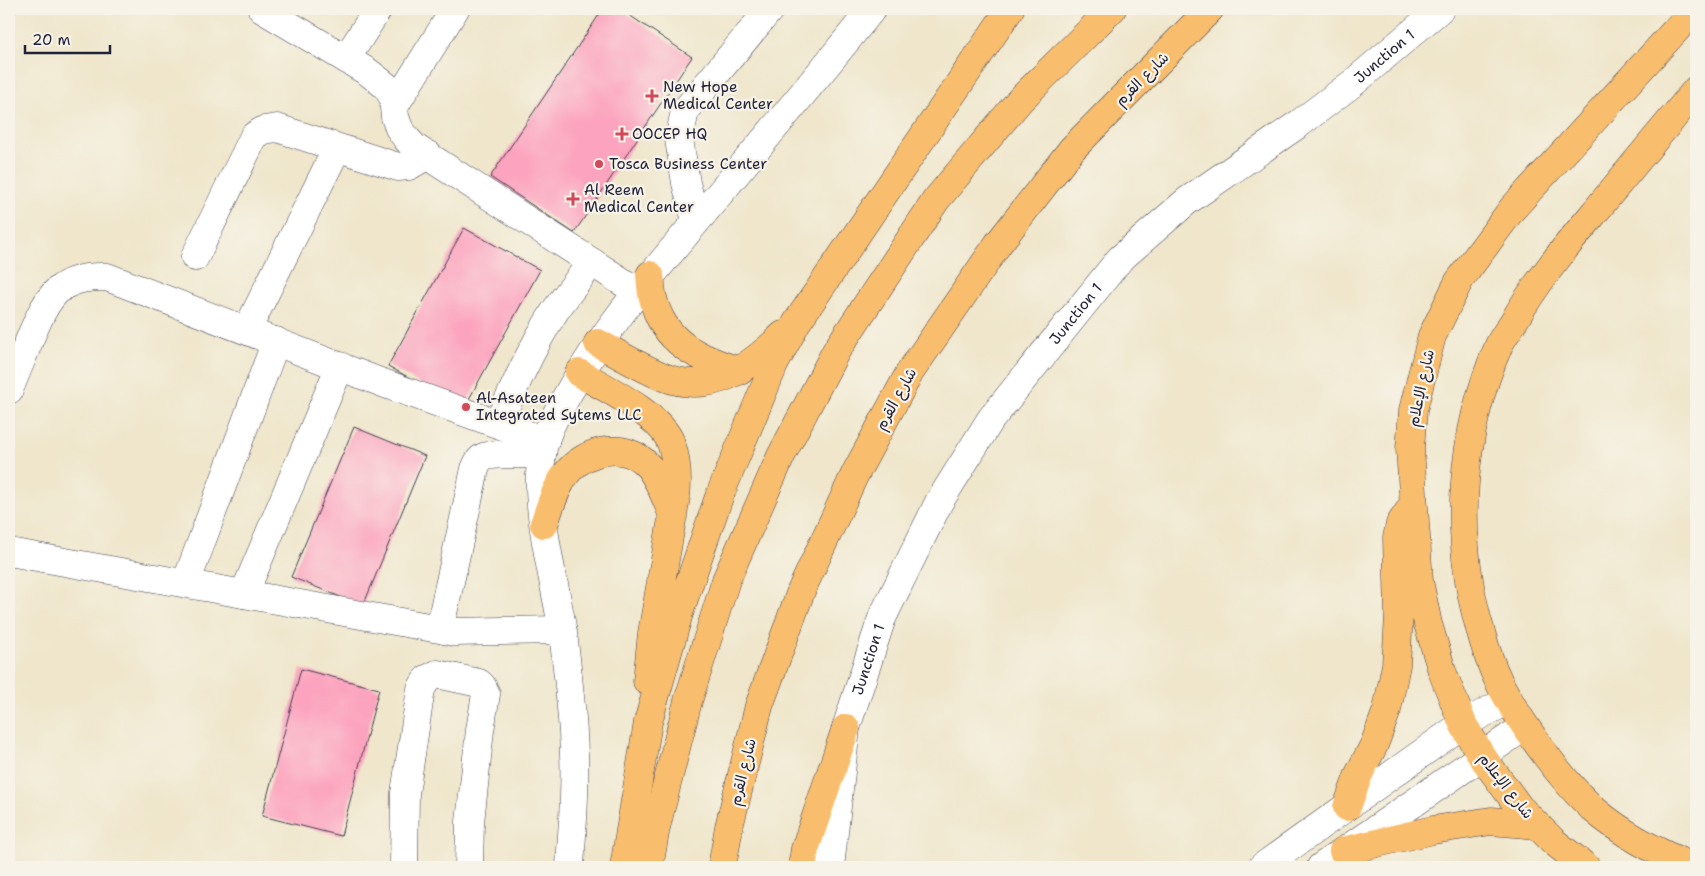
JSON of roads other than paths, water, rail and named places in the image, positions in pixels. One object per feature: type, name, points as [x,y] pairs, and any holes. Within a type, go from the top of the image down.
[{"type":"main road","points":[[624,867],[648,722],[680,613],[719,497],[774,365],[797,322],[1010,9]]},
{"type":"main road","points":[[649,867],[656,828],[688,701],[726,580],[782,456],[836,351],[936,200],[1020,100],[1112,9]]},
{"type":"main road","name":"شارع القرم","points":[[722,867],[729,827],[759,706],[801,591],[855,474],[910,372],[998,244],[1072,149],[1210,9]]},
{"type":"main road","name":"شارع الإعلام","points":[[1586,867],[1554,842],[1518,807],[1481,755],[1463,724],[1442,671],[1428,624],[1419,581],[1410,449],[1414,410],[1432,336],[1459,281],[1512,209],[1695,9]]},
{"type":"main road","points":[[1694,867],[1664,855],[1592,808],[1561,775],[1524,726],[1498,680],[1474,610],[1468,575],[1463,500],[1468,451],[1477,407],[1500,344],[1531,291],[1696,90]]},
{"type":"main road","points":[[644,284],[653,298],[660,320],[673,338],[693,353],[716,364],[740,371]]},
{"type":"main road","points":[[598,343],[665,377],[683,382],[703,383],[722,379],[740,371],[773,345],[797,322]]},
{"type":"main road","points":[[579,373],[646,413],[664,430],[671,441],[678,478],[647,671],[648,722]]},
{"type":"main road","points":[[544,524],[553,497],[565,475],[575,464],[594,454],[614,450],[624,450],[640,458],[649,467],[673,516]]},
{"type":"main road","points":[[1346,806],[1388,710],[1396,665],[1398,636],[1396,538],[1400,524],[1414,503]]},
{"type":"main road","points":[[802,867],[805,849],[846,728]]},
{"type":"main road","points":[[1343,851],[1433,830],[1491,821],[1537,825]]},
{"type":"street","points":[[262,9],[291,16],[346,59],[368,72],[386,86],[393,97],[396,117],[406,138],[414,147],[592,262],[644,284]]},
{"type":"street","points":[[346,59],[378,9]]},
{"type":"street","points":[[395,105],[455,9]]},
{"type":"street","points":[[696,221],[686,183],[679,139],[685,112],[770,9]]},
{"type":"street","points":[[570,867],[574,757],[570,691],[544,524],[540,475],[543,448],[557,413],[598,343],[644,284],[872,9]]},
{"type":"street","name":"Junction 1","points":[[830,867],[846,728],[882,618],[939,502],[991,419],[1120,259],[1188,201],[1353,84],[1440,9]]},
{"type":"street","points":[[195,257],[254,136],[264,130],[277,128],[398,167],[408,166],[428,155]]},
{"type":"street","points":[[247,330],[337,148]]},
{"type":"street","points":[[498,424],[514,385],[531,352],[556,311],[592,262]]},
{"type":"street","points":[[9,390],[42,310],[62,286],[92,276],[107,277],[498,424],[543,448]]},
{"type":"street","points":[[186,583],[276,341]]},
{"type":"street","points":[[244,594],[340,366]]},
{"type":"street","points":[[445,630],[440,622],[478,462],[484,457],[543,448]]},
{"type":"street","points":[[9,552],[454,632],[562,630]]},
{"type":"street","points":[[404,867],[405,793],[421,689],[426,679],[437,674],[479,683],[486,694],[470,822],[469,867]]},
{"type":"street","points":[[1262,867],[1463,724],[1508,700]]},
{"type":"street","points":[[1321,867],[1524,726]]},
{"type":"place","name":"New Hope Medical Center","points":[[652,96]]},
{"type":"place","name":"OOCEP HQ","points":[[622,134]]},
{"type":"place","name":"Tosca Business Center","points":[[599,164]]},
{"type":"place","name":"Al Reem Medical Center","points":[[573,199]]},
{"type":"place","name":"Al-Asateen Integrated Sytems LLC","points":[[466,407]]}]
